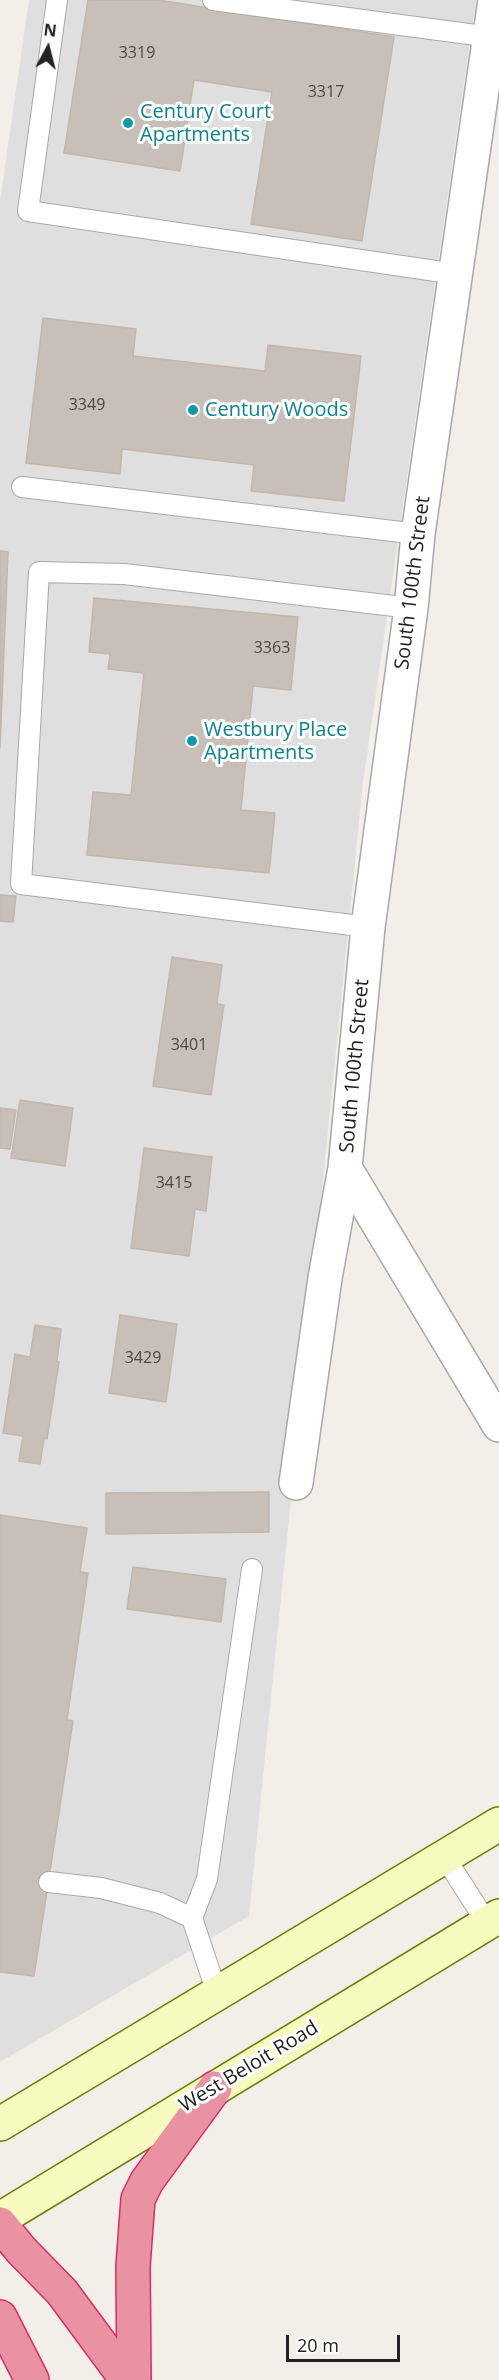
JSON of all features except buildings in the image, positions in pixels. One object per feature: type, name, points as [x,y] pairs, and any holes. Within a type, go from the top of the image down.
[{"type":"highway","points":[[134,2380],[133,2266],[138,2199],[147,2181],[215,2088]]},
{"type":"highway","points":[[0,2224],[21,2250],[62,2292],[127,2380]]},
{"type":"highway","points":[[0,2317],[32,2380]]},
{"type":"main road","points":[[0,2124],[499,1824]]},
{"type":"main road","name":"West Beloit Road","points":[[0,2219],[495,1921]]},
{"type":"street","name":"South 100th Street","points":[[296,1483],[324,1278],[345,1168],[368,927],[411,608],[418,534],[495,0]]},
{"type":"street","name":"South 100th Street","points":[[345,1168],[499,1425]]},
{"type":"lane","points":[[57,0],[28,211],[456,274]]},
{"type":"lane","points":[[213,0],[491,37]]},
{"type":"lane","points":[[22,487],[418,534]]},
{"type":"lane","points":[[368,927],[21,884],[39,572],[124,574],[411,608]]},
{"type":"lane","points":[[217,1993],[192,1918],[207,1878],[252,1569]]},
{"type":"lane","points":[[444,1857],[495,1921]]},
{"type":"lane","points":[[49,1882],[101,1888],[131,1895],[160,1903],[192,1918]]},
{"type":"shaded area","points":[[29,0],[476,0],[363,782],[249,1916],[0,2062],[0,201]]},
{"type":"place","name":"Century Court Apartments","points":[[128,123]]},
{"type":"place","name":"Century Woods","points":[[193,410]]},
{"type":"place","name":"Westbury Place Apartments","points":[[192,741]]}]
